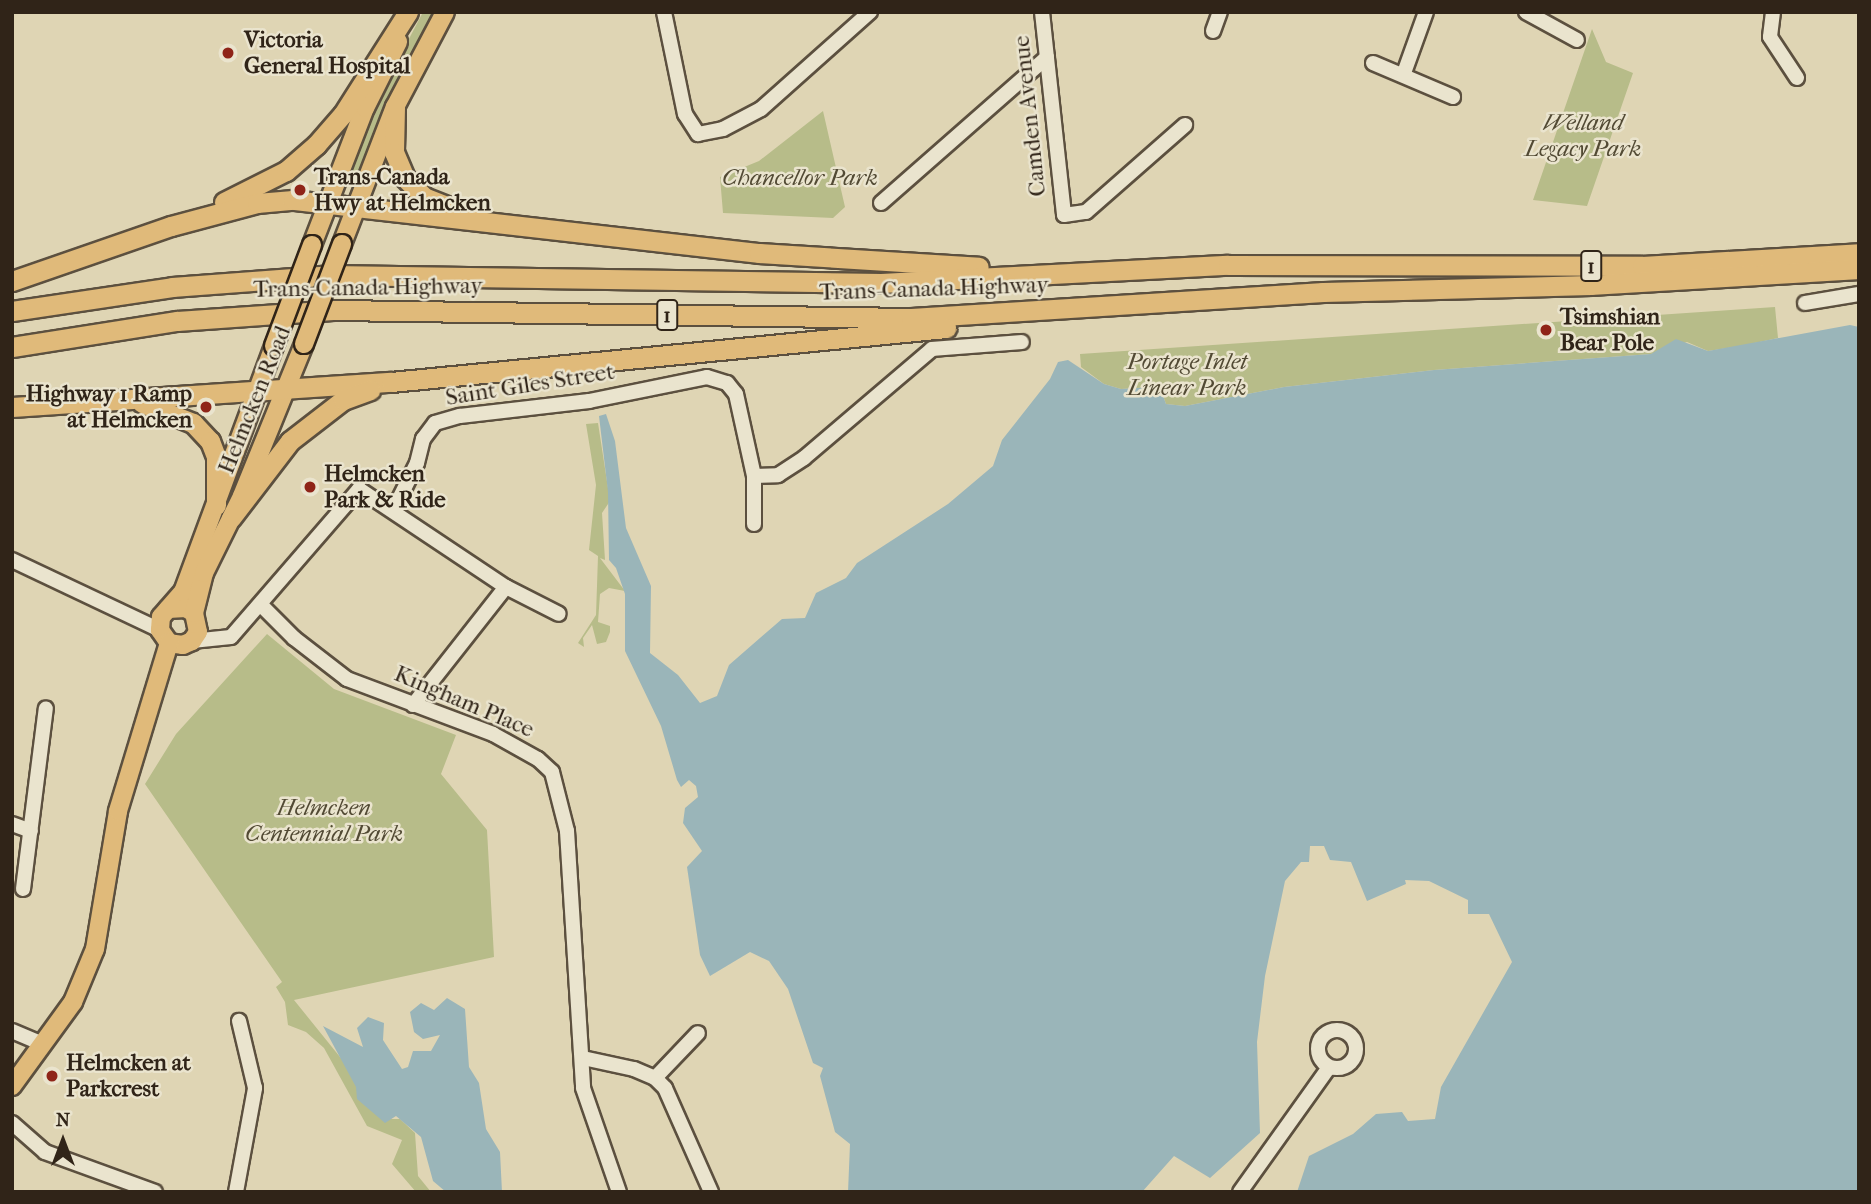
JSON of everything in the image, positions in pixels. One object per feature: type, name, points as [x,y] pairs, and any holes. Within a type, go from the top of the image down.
[{"type":"highway","points":[[171,226],[270,181],[317,145],[343,114],[408,12]]},
{"type":"highway","points":[[396,107],[394,152],[413,188],[452,209],[532,226]]},
{"type":"highway","points":[[12,281],[171,226],[257,203],[328,202],[355,208],[759,253],[926,267],[1012,267],[1156,259],[1228,265]]},
{"type":"highway","name":"Trans-Canada Highway","points":[[12,311],[172,287],[330,275],[881,283],[1228,265],[1642,266],[1859,253]]},
{"type":"highway","name":"Trans-Canada Highway","points":[[12,347],[177,321],[333,310],[845,319],[1323,292],[1591,285],[1859,270]]},
{"type":"highway","points":[[12,407],[391,382],[1028,321],[1276,304],[1323,292]]},
{"type":"highway","points":[[231,518],[267,467],[318,416],[343,400],[391,382]]},
{"type":"highway","points":[[124,398],[175,413],[204,435],[216,457],[216,505]]},
{"type":"main road","name":"Helmcken Road","points":[[12,1086],[73,1002],[95,949],[118,811],[175,631],[183,592],[216,505],[253,391],[274,345],[365,108],[414,12]]},
{"type":"main road","name":"Helmcken Road","points":[[194,613],[204,573],[231,518],[304,344],[396,107],[445,12]]},
{"type":"main road","points":[[186,608],[194,613],[175,631],[186,608]]},
{"type":"street","points":[[664,12],[685,114],[698,134],[723,129],[761,108],[870,12]]},
{"type":"street","name":"Camden Avenue","points":[[1042,12],[1064,215],[1086,212],[1185,125]]},
{"type":"street","points":[[1213,31],[1220,12]]},
{"type":"street","points":[[1404,73],[1426,12]]},
{"type":"street","points":[[1526,12],[1577,40]]},
{"type":"street","points":[[1773,12],[1770,37],[1797,78]]},
{"type":"street","points":[[881,203],[1047,57]]},
{"type":"street","points":[[1373,63],[1404,73],[1453,97]]},
{"type":"street","points":[[1805,303],[1859,294]]},
{"type":"street","points":[[754,524],[754,476],[778,475],[804,458],[932,349],[1022,342]]},
{"type":"street","name":"Saint Giles Street","points":[[394,509],[417,463],[423,439],[435,423],[460,416],[589,401],[707,377],[727,383],[736,394],[754,476]]},
{"type":"street","points":[[13,563],[175,631],[231,637],[359,489],[394,509],[506,587],[559,614]]},
{"type":"street","points":[[413,705],[506,587]]},
{"type":"street","name":"Kingham Place","points":[[261,605],[294,638],[347,679],[493,734],[538,759],[552,772],[567,831],[587,1107],[619,1192]]},
{"type":"street","points":[[23,889],[46,708]]},
{"type":"street","points":[[12,824],[31,831]]},
{"type":"street","points":[[236,1192],[256,1088],[239,1021]]},
{"type":"street","points":[[12,1031],[43,1044]]},
{"type":"street","points":[[655,1078],[698,1033]]},
{"type":"street","points":[[583,1058],[655,1078],[665,1088],[711,1192]]},
{"type":"street","points":[[1240,1192],[1329,1066]]},
{"type":"street","points":[[12,1123],[45,1152],[155,1192]]},
{"type":"green space","points":[[423,12],[434,12],[358,179],[347,174],[378,98]]},
{"type":"green space","name":"Welland Legacy Park","points":[[1592,29],[1606,62],[1633,73],[1587,206],[1533,200]]},
{"type":"green space","name":"Chancellor Park","points":[[823,111],[845,207],[833,218],[723,213],[720,177],[759,161]]},
{"type":"green space","name":"Portage Inlet Linear Park","points":[[1775,307],[1778,338],[1741,346],[1708,351],[1687,342],[1651,354],[1434,370],[1284,387],[1185,406],[1166,404],[1161,390],[1153,387],[1121,389],[1104,384],[1081,367],[1080,354]]},
{"type":"green space","points":[[598,423],[610,501],[602,513],[605,560],[600,558],[625,591],[609,588],[600,594],[598,622],[610,626],[610,632],[606,642],[597,644],[592,625],[583,638],[584,647],[578,643],[596,615],[598,556],[589,550],[596,485],[586,424]]},
{"type":"green space","name":"Helmcken Centennial Park","points":[[267,634],[334,689],[456,735],[441,774],[487,830],[494,957],[294,1000],[390,1119],[400,1119],[415,1133],[418,1176],[431,1192],[416,1192],[392,1164],[402,1140],[367,1126],[324,1048],[306,1032],[288,1025],[285,1002],[276,987],[282,982],[145,784],[176,734]]},
{"type":"water","points":[[1850,325],[1859,327],[1859,1192],[1297,1192],[1309,1156],[1353,1134],[1376,1114],[1402,1112],[1408,1121],[1435,1119],[1441,1087],[1512,962],[1489,914],[1468,914],[1468,900],[1429,881],[1405,880],[1406,884],[1367,901],[1351,862],[1330,860],[1324,846],[1310,846],[1309,862],[1301,862],[1285,881],[1265,976],[1257,1042],[1260,1133],[1210,1178],[1174,1156],[1142,1192],[848,1192],[850,1144],[835,1132],[820,1076],[823,1068],[813,1063],[788,989],[769,961],[750,952],[710,976],[700,955],[687,867],[702,851],[683,823],[685,808],[698,797],[696,786],[689,780],[681,787],[677,780],[661,726],[625,651],[625,594],[616,568],[609,560],[608,492],[599,416],[606,414],[615,441],[626,528],[651,586],[650,653],[678,675],[700,703],[717,696],[729,665],[782,619],[805,618],[816,593],[846,578],[857,563],[948,504],[993,466],[1002,440],[1050,379],[1058,362],[1068,360],[1104,384],[1121,389],[1153,387],[1161,390],[1166,404],[1185,406],[1284,387],[1434,370],[1651,354],[1676,339],[1708,351]]},
{"type":"water","points":[[447,998],[465,1009],[469,1067],[479,1083],[486,1129],[500,1152],[502,1192],[446,1192],[433,1181],[421,1137],[396,1116],[385,1123],[357,1099],[356,1087],[323,1026],[363,1047],[357,1028],[368,1017],[384,1023],[383,1040],[402,1069],[408,1067],[413,1051],[431,1051],[440,1035],[423,1039],[414,1032],[410,1012],[421,1003],[434,1010]]},
{"type":"place","name":"Victoria General Hospital","points":[[228,53]]},
{"type":"place","name":"Trans-Canada Hwy at Helmcken","points":[[300,190]]},
{"type":"place","name":"Tsimshian Bear Pole","points":[[1546,330]]},
{"type":"place","name":"Highway 1 Ramp at Helmcken","points":[[206,407]]},
{"type":"place","name":"Helmcken Park & Ride","points":[[310,487]]},
{"type":"place","name":"Helmcken at Parkcrest","points":[[52,1076]]}]
